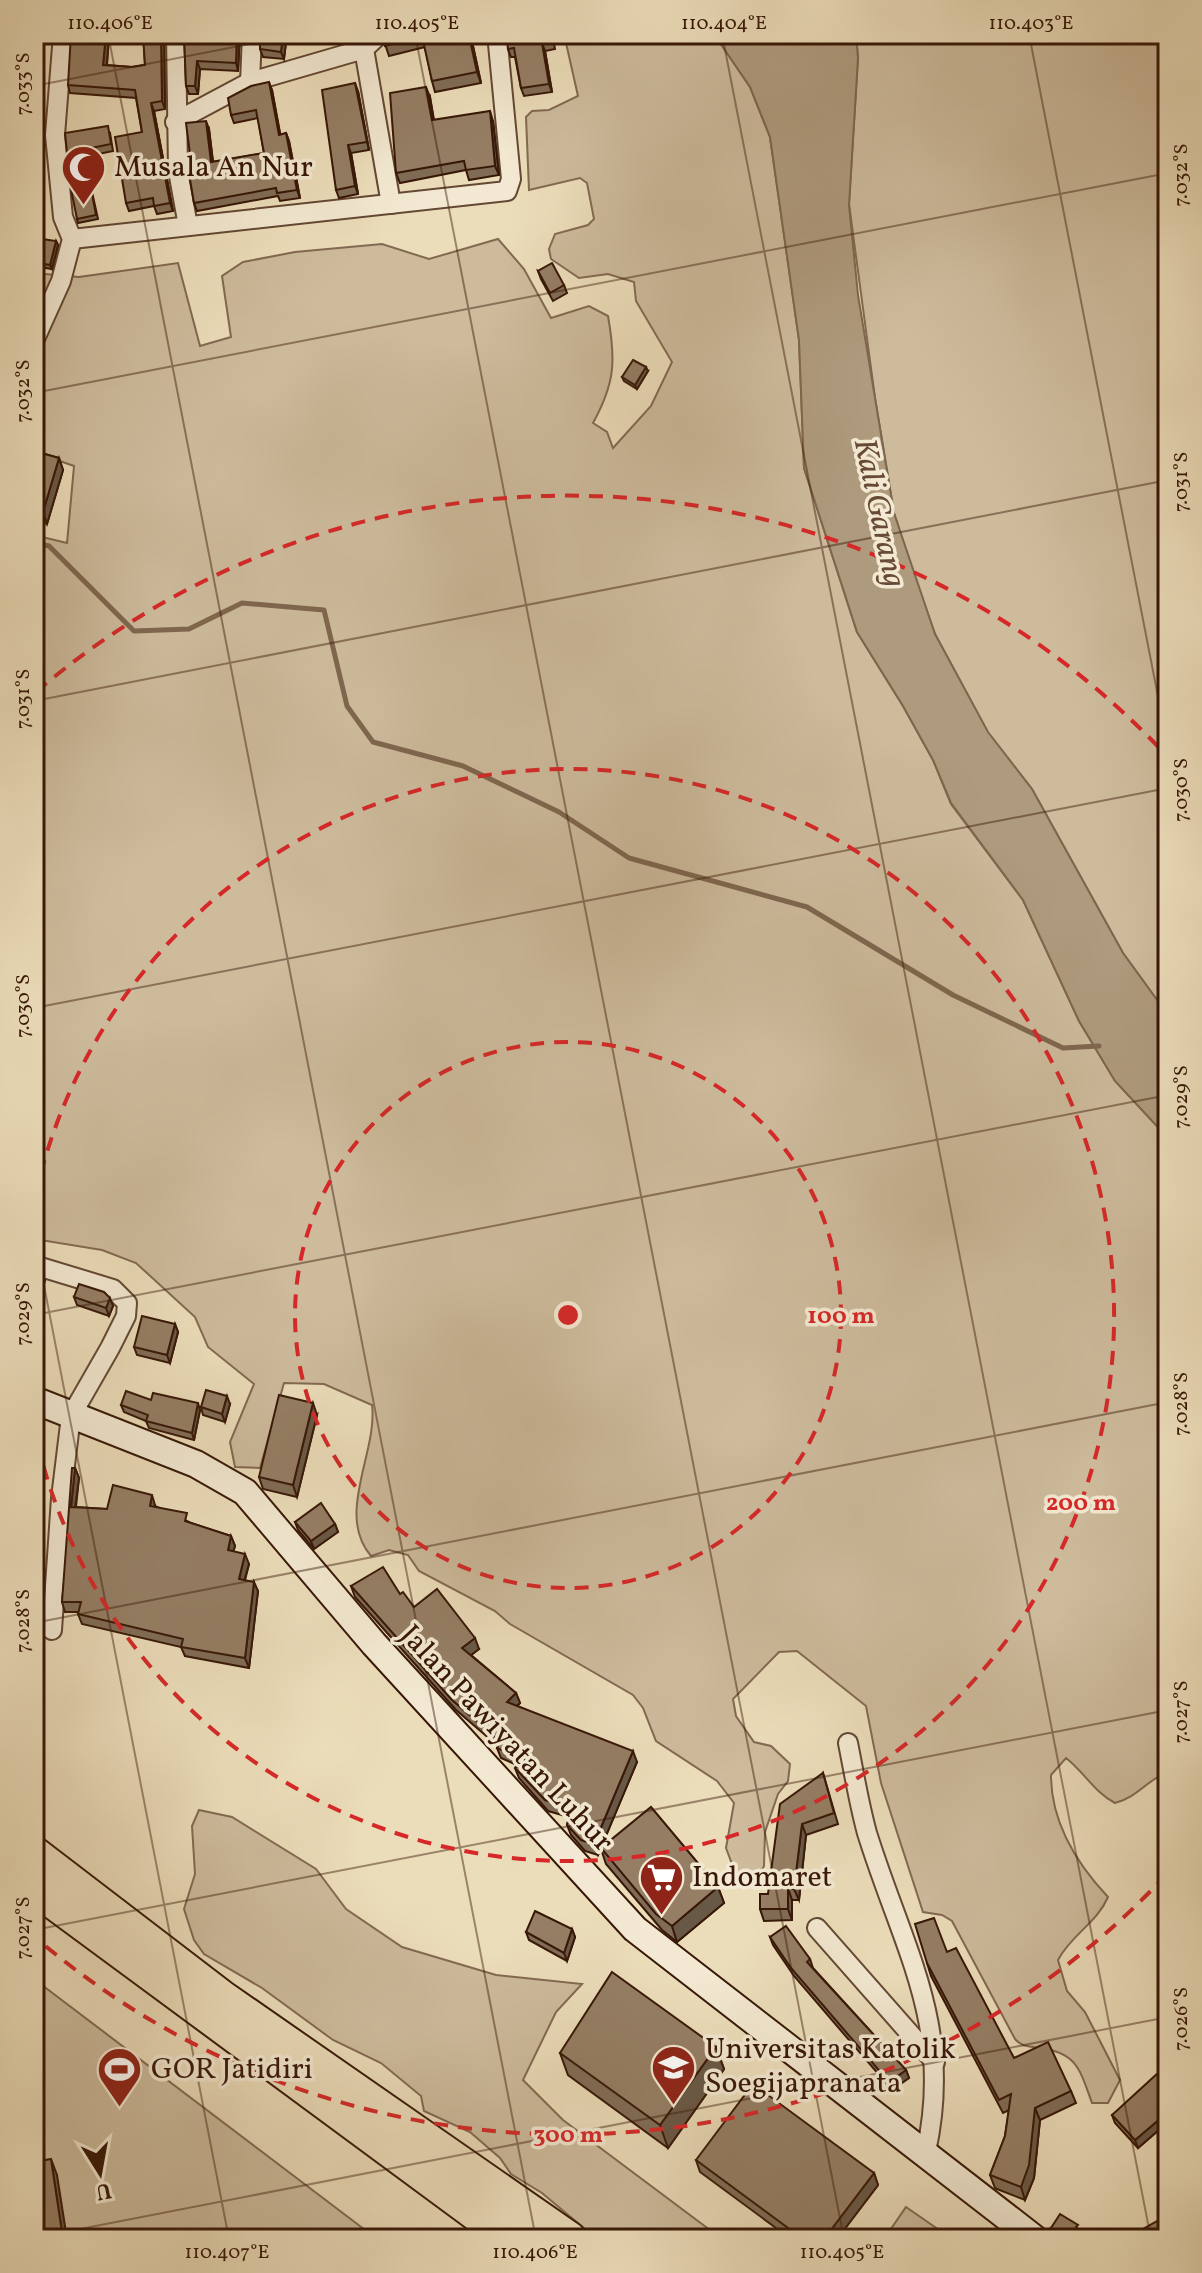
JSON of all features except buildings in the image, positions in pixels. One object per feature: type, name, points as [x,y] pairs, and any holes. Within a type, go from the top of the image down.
[{"type":"highway","points":[[34,1854],[222,1998],[569,2239]]},
{"type":"highway","points":[[34,1887],[511,2239]]},
{"type":"main road","name":"Jalan Pawiyatan Luhur","points":[[34,1400],[196,1464],[245,1492],[374,1644],[635,1929],[1035,2239]]},
{"type":"street","points":[[34,341],[61,281],[72,239],[63,217],[55,135],[63,34]]},
{"type":"street","points":[[176,34],[178,171],[188,226]]},
{"type":"street","points":[[250,82],[252,34]]},
{"type":"street","points":[[175,122],[250,82],[364,49],[380,34]]},
{"type":"street","points":[[72,239],[499,195],[510,185],[497,34]]},
{"type":"street","points":[[364,49],[391,204]]},
{"type":"street","points":[[34,1265],[113,1289],[127,1303],[126,1316],[71,1416],[61,1498],[52,1630]]},
{"type":"street","points":[[848,1743],[867,1832],[915,1968],[935,2062],[936,2097],[926,2152]]},
{"type":"street","points":[[817,1928],[935,2062]]},
{"type":"shaded area","points":[[564,34],[714,34],[750,87],[770,137],[799,340],[804,468],[857,632],[933,760],[951,804],[1023,900],[1079,1021],[1115,1081],[1168,1138],[1168,1774],[1115,1803],[1101,1794],[1066,1758],[1051,1775],[1056,1809],[1068,1841],[1086,1871],[1108,1897],[1058,1960],[1067,1991],[1085,2012],[1120,2080],[1108,2103],[1092,2103],[1080,2072],[1069,2058],[1052,2050],[1023,2045],[1015,2039],[952,1921],[942,1915],[923,1912],[881,1783],[866,1706],[797,1651],[779,1652],[733,1699],[736,1716],[754,1742],[771,1746],[790,1764],[788,1781],[778,1794],[765,1832],[764,1866],[760,1874],[743,1876],[735,1872],[726,1848],[734,1803],[717,1781],[656,1741],[643,1708],[633,1695],[510,1624],[495,1611],[419,1571],[408,1555],[389,1550],[371,1556],[361,1539],[357,1502],[369,1443],[372,1405],[324,1384],[284,1383],[260,1468],[235,1467],[230,1442],[254,1384],[208,1347],[195,1317],[136,1263],[102,1250],[34,1239],[34,535],[67,543],[74,466],[34,452],[34,273],[79,277],[178,263],[200,346],[231,337],[222,276],[243,262],[295,252],[382,244],[429,259],[498,239],[524,269],[551,318],[589,306],[608,316],[612,371],[606,396],[593,423],[607,432],[613,448],[651,406],[672,362],[636,301],[634,282],[608,274],[579,278],[551,259],[549,249],[555,234],[588,225],[594,219],[587,183],[580,178],[529,190],[526,117],[532,111],[549,110],[578,96]]},
{"type":"shaded area","points":[[856,34],[1168,34],[1168,1015],[1123,953],[1032,789],[988,733],[935,634],[909,561],[894,513],[849,204],[858,58]]},
{"type":"shaded area","points":[[199,1810],[232,1817],[316,1869],[346,1909],[402,1947],[496,1975],[582,1984],[556,2012],[523,2080],[563,2120],[722,2239],[597,2239],[542,2193],[511,2174],[500,2158],[470,2132],[424,2111],[421,2096],[381,2063],[333,2040],[262,1988],[204,1954],[194,1940],[184,1909],[195,1874],[192,1826]]},
{"type":"shaded area","name":"GOR Jatidiri","points":[[34,1979],[377,2239],[34,2239]]},
{"type":"shaded area","points":[[906,2207],[942,2232],[937,2239],[884,2239]]},
{"type":"water","name":"Kali Garang","points":[[714,34],[856,34],[858,58],[849,205],[858,295],[894,513],[935,634],[988,732],[1032,789],[1123,953],[1168,1015],[1168,1138],[1115,1081],[1079,1021],[1023,900],[951,803],[933,760],[857,632],[804,468],[799,340],[770,137],[750,87]]},
{"type":"waterway","points":[[34,543],[49,546],[134,631],[189,629],[242,603],[324,610],[347,706],[373,742],[463,766],[559,812],[629,858],[807,907],[953,995],[1063,1048],[1099,1046]]},
{"type":"place","name":"Musala An Nur","points":[[83,207]]},
{"type":"place","name":"Indomaret","points":[[661,1917]]},
{"type":"place","name":"Universitas Katolik Soegijapranata","points":[[674,2106]]},
{"type":"place","name":"GOR Jatidiri","points":[[120,2109]]}]
